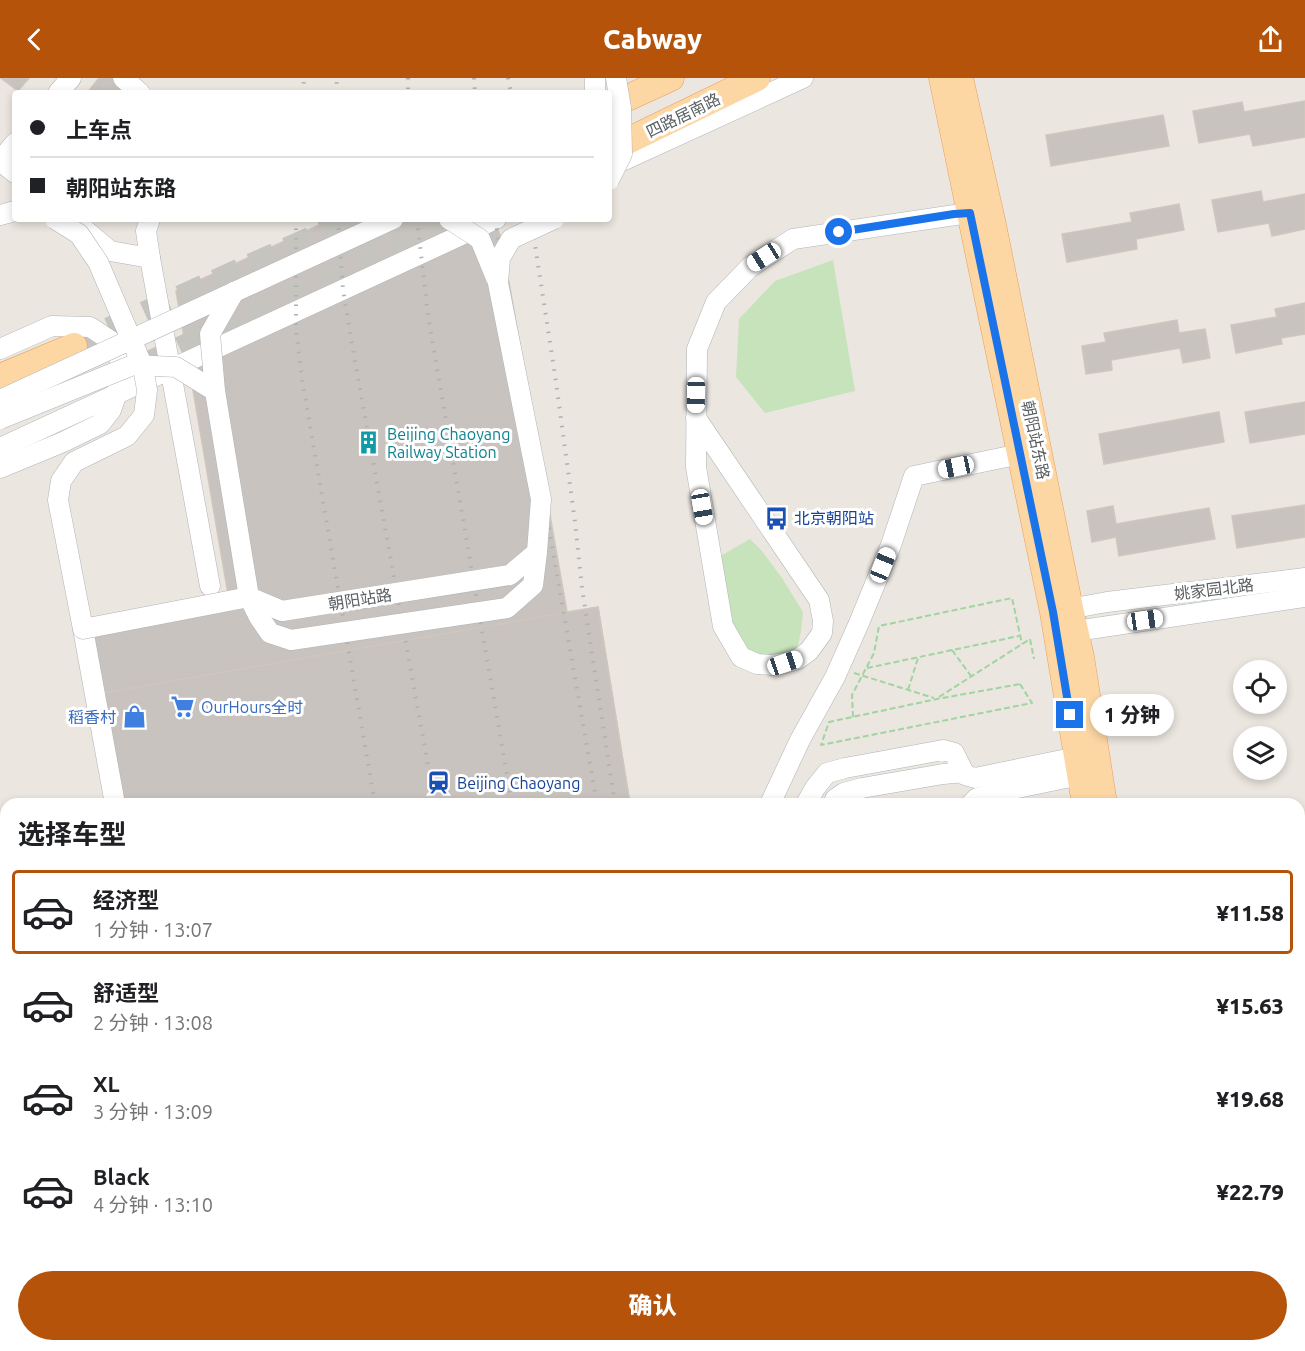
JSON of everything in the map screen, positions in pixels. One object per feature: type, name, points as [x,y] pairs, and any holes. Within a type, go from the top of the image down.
[{"type":"main road","points":[[619,89],[671,78]]},
{"type":"main road","name":"四路居南路","points":[[612,149],[757,78]]},
{"type":"main road","name":"朝阳站东路","points":[[942,78],[980,211],[1063,621],[1084,798]]},
{"type":"main road","name":"朝阳站东路","points":[[960,78],[1020,454],[1063,621],[1081,657],[1103,798]]},
{"type":"main road","points":[[0,377],[74,346]]},
{"type":"main road","points":[[0,426],[90,391]]},
{"type":"street","points":[[61,90],[71,78]]},
{"type":"street","points":[[123,78],[137,90]]},
{"type":"street","points":[[612,166],[803,78]]},
{"type":"street","points":[[612,174],[622,154],[619,89]]},
{"type":"street","points":[[12,147],[0,161],[12,171]]},
{"type":"street","points":[[696,418],[819,600],[823,621],[822,633],[809,651],[798,659],[772,665],[757,664],[741,657],[723,626],[696,467],[696,418],[697,349],[716,302],[750,267],[793,239],[980,211]]},
{"type":"street","points":[[60,222],[79,234],[98,262],[143,367],[147,390],[144,415],[127,435],[74,462],[61,481],[58,500],[114,798]]},
{"type":"street","points":[[76,222],[110,251],[150,258]]},
{"type":"street","points":[[149,222],[146,231],[150,258],[210,586]]},
{"type":"street","points":[[0,400],[386,222]]},
{"type":"street","points":[[234,292],[210,334],[215,391],[249,597],[270,633],[291,640],[507,608],[533,585],[541,499],[498,283],[480,239],[453,222]]},
{"type":"street","points":[[0,448],[490,222]]},
{"type":"street","points":[[498,283],[500,258],[511,238],[547,222]]},
{"type":"street","points":[[0,349],[52,326],[90,327],[114,343],[120,362],[118,390],[111,410],[100,424],[0,468]]},
{"type":"street","points":[[0,419],[133,365],[176,367],[215,391]]},
{"type":"street","points":[[0,382],[9,385],[54,376]]},
{"type":"street","points":[[773,798],[800,740],[839,668],[891,545],[914,476],[1020,454]]},
{"type":"street","name":"朝阳站路","points":[[249,597],[282,611],[510,575],[537,552]]},
{"type":"street","name":"姚家园北路","points":[[1063,621],[1305,578]]},
{"type":"street","points":[[83,629],[249,597]]},
{"type":"street","name":"姚家园北路","points":[[1063,621],[1305,597]]},
{"type":"street","points":[[809,798],[826,773],[943,750],[954,753],[965,775],[975,778],[1079,766]]},
{"type":"street","points":[[982,798],[1079,766]]},
{"type":"street","points":[[835,798],[862,788],[964,772]]},
{"type":"path","points":[[853,717],[852,695],[874,653],[879,626],[1011,598],[1022,644]]},
{"type":"path","points":[[867,668],[1020,636]]},
{"type":"path","points":[[937,699],[1030,639],[1034,659]]},
{"type":"path","points":[[952,650],[972,676]]},
{"type":"path","points":[[908,690],[918,657]]},
{"type":"path","points":[[839,668],[937,699]]},
{"type":"path","points":[[1020,684],[1032,703],[821,745],[829,722],[853,717],[1020,684]]},
{"type":"green space","points":[[833,260],[855,391],[765,413],[736,377],[739,319],[775,281]]},
{"type":"green space","points":[[750,539],[782,578],[803,612],[797,650],[772,658],[749,653],[736,636],[725,597],[719,557]]},
{"type":"building","points":[[1,78],[29,78],[17,90]]},
{"type":"building","points":[[99,78],[115,78],[127,90],[89,90]]},
{"type":"building","points":[[1305,101],[1305,137],[1253,146],[1250,134],[1199,143],[1193,111],[1242,102],[1244,112]]},
{"type":"building","points":[[1163,115],[1169,146],[1051,166],[1046,135]]},
{"type":"building","points":[[1261,191],[1263,202],[1305,194],[1305,229],[1272,236],[1269,223],[1218,232],[1212,200]]},
{"type":"building","points":[[1179,204],[1184,230],[1136,239],[1137,249],[1067,262],[1062,234],[1132,222],[1130,213]]},
{"type":"building","name":"Beijing Chaoyang Railway Station","points":[[326,222],[494,222],[501,237],[567,612],[598,607],[629,798],[121,798],[90,618],[228,594],[176,291]]},
{"type":"building","points":[[1305,303],[1305,334],[1281,338],[1282,344],[1236,353],[1231,325],[1277,317],[1275,309]]},
{"type":"building","points":[[1177,320],[1179,333],[1205,329],[1210,358],[1183,363],[1180,348],[1111,360],[1112,370],[1086,374],[1082,346],[1106,342],[1104,333]]},
{"type":"building","points":[[1305,402],[1305,434],[1250,443],[1245,412]]},
{"type":"building","points":[[1219,412],[1224,442],[1104,464],[1099,434]]},
{"type":"building","points":[[1305,505],[1305,537],[1237,548],[1232,516]]},
{"type":"building","points":[[1113,506],[1116,524],[1209,508],[1215,539],[1119,556],[1116,537],[1092,542],[1087,511]]},
{"type":"building","points":[[598,607],[629,798],[121,798],[103,693]]},
{"type":"tunnel","points":[[74,346],[350,222]]},
{"type":"tunnel","points":[[145,366],[456,222]]},
{"type":"railway","points":[[303,90],[304,78]]},
{"type":"railway","points":[[336,90],[337,78]]},
{"type":"railway","points":[[408,78],[408,90]]},
{"type":"railway","points":[[474,78],[475,90]]},
{"type":"railway","points":[[508,78],[510,90]]},
{"type":"railway","points":[[296,222],[296,330],[302,379],[374,798]]},
{"type":"railway","points":[[338,222],[343,290],[434,798]]},
{"type":"railway","points":[[417,222],[428,316],[511,798]]},
{"type":"railway","points":[[496,222],[596,798]]},
{"type":"railway","points":[[531,222],[555,375],[582,588],[614,798]]},
{"type":"place","name":"Beijing Chaoyang Railway Station","points":[[369,443]]},
{"type":"place","name":"北京朝阳站","points":[[776,518]]},
{"type":"place","name":"OurHours全时","points":[[183,707]]},
{"type":"place","name":"稻香村","points":[[134,717]]},
{"type":"place","name":"Beijing Chaoyang","points":[[439,783]]},
{"type":"route","points":[[839,232],[970,213],[1053,612],[1070,715]]}]
